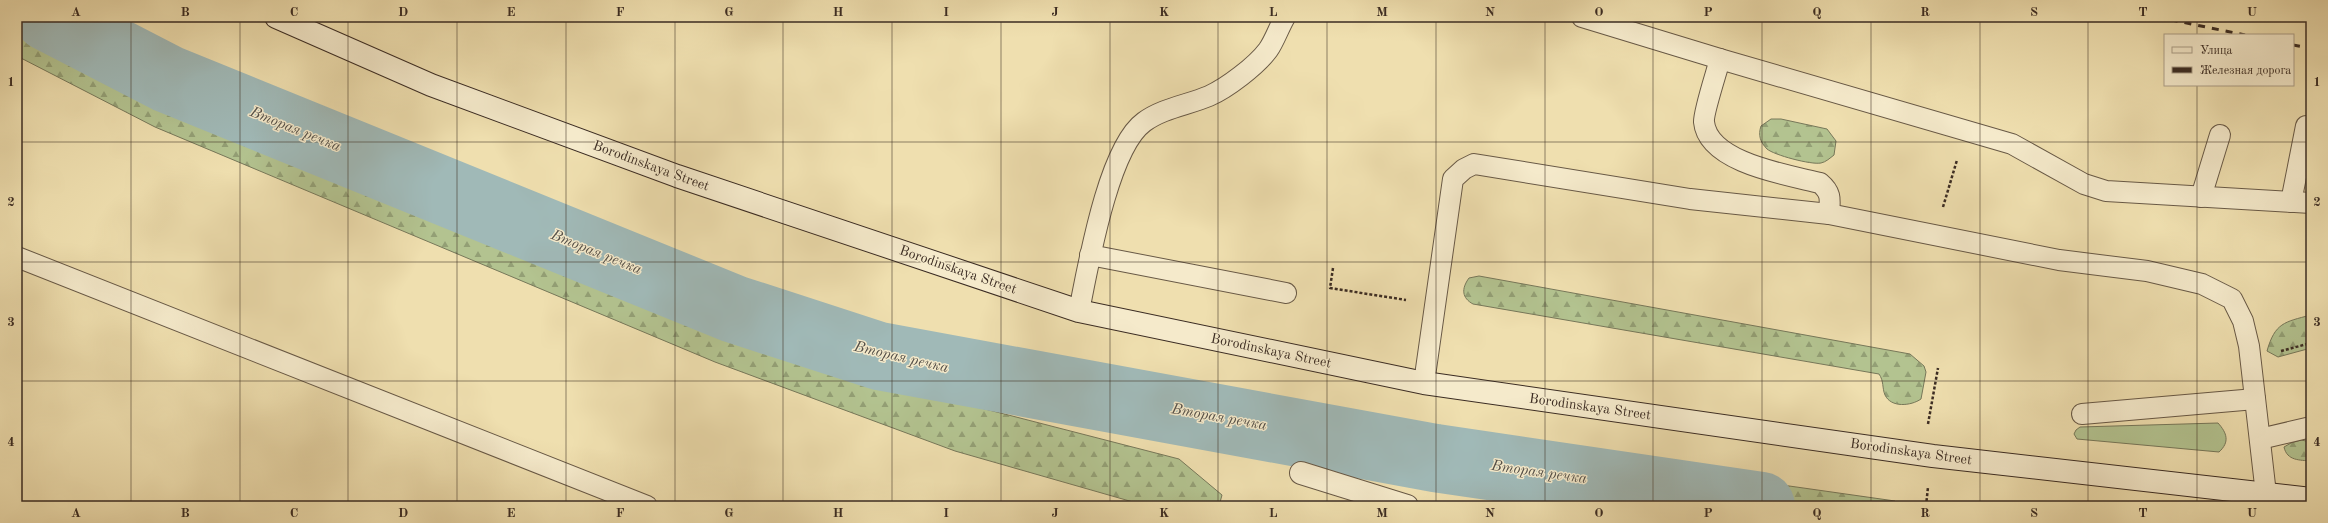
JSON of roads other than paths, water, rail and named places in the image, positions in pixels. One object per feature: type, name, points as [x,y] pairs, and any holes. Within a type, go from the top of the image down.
[{"type":"main road","name":"Borodinskaya Street","points":[[276,17],[431,85],[677,176],[1079,312],[1424,383],[1933,456],[2311,499]]},
{"type":"main road","points":[[1301,473],[1407,506]]},
{"type":"lane","points":[[1079,312],[1090,255],[1121,152],[1131,135],[1144,122],[1178,106],[1209,96],[1242,75],[1268,49],[1285,17]]},
{"type":"lane","points":[[1582,17],[2012,144],[2084,184],[2106,191],[2311,203]]},
{"type":"lane","points":[[1720,59],[1704,122],[1709,136],[1720,150],[1745,163],[1820,183],[1828,190],[1831,198],[1829,214]]},
{"type":"lane","points":[[2291,202],[2306,126]]},
{"type":"lane","points":[[2201,197],[2220,135]]},
{"type":"lane","points":[[1424,383],[1453,179],[1464,169],[1474,164],[1690,199],[1829,214],[2060,260],[2147,271],[2202,284],[2232,299],[2243,321],[2248,346],[2266,494]]},
{"type":"lane","points":[[1090,255],[1286,293]]},
{"type":"lane","points":[[17,257],[647,506]]},
{"type":"lane","points":[[2082,414],[2255,399]]},
{"type":"lane","points":[[2260,439],[2311,427]]},
{"type":"waterway","name":"Вторая речка","points":[[48,17],[168,79],[734,309],[879,356],[1435,458],[1761,506]]},
{"type":"railway","points":[[2157,17],[2240,34]]},
{"type":"railway","points":[[2294,45],[2311,48]]}]
